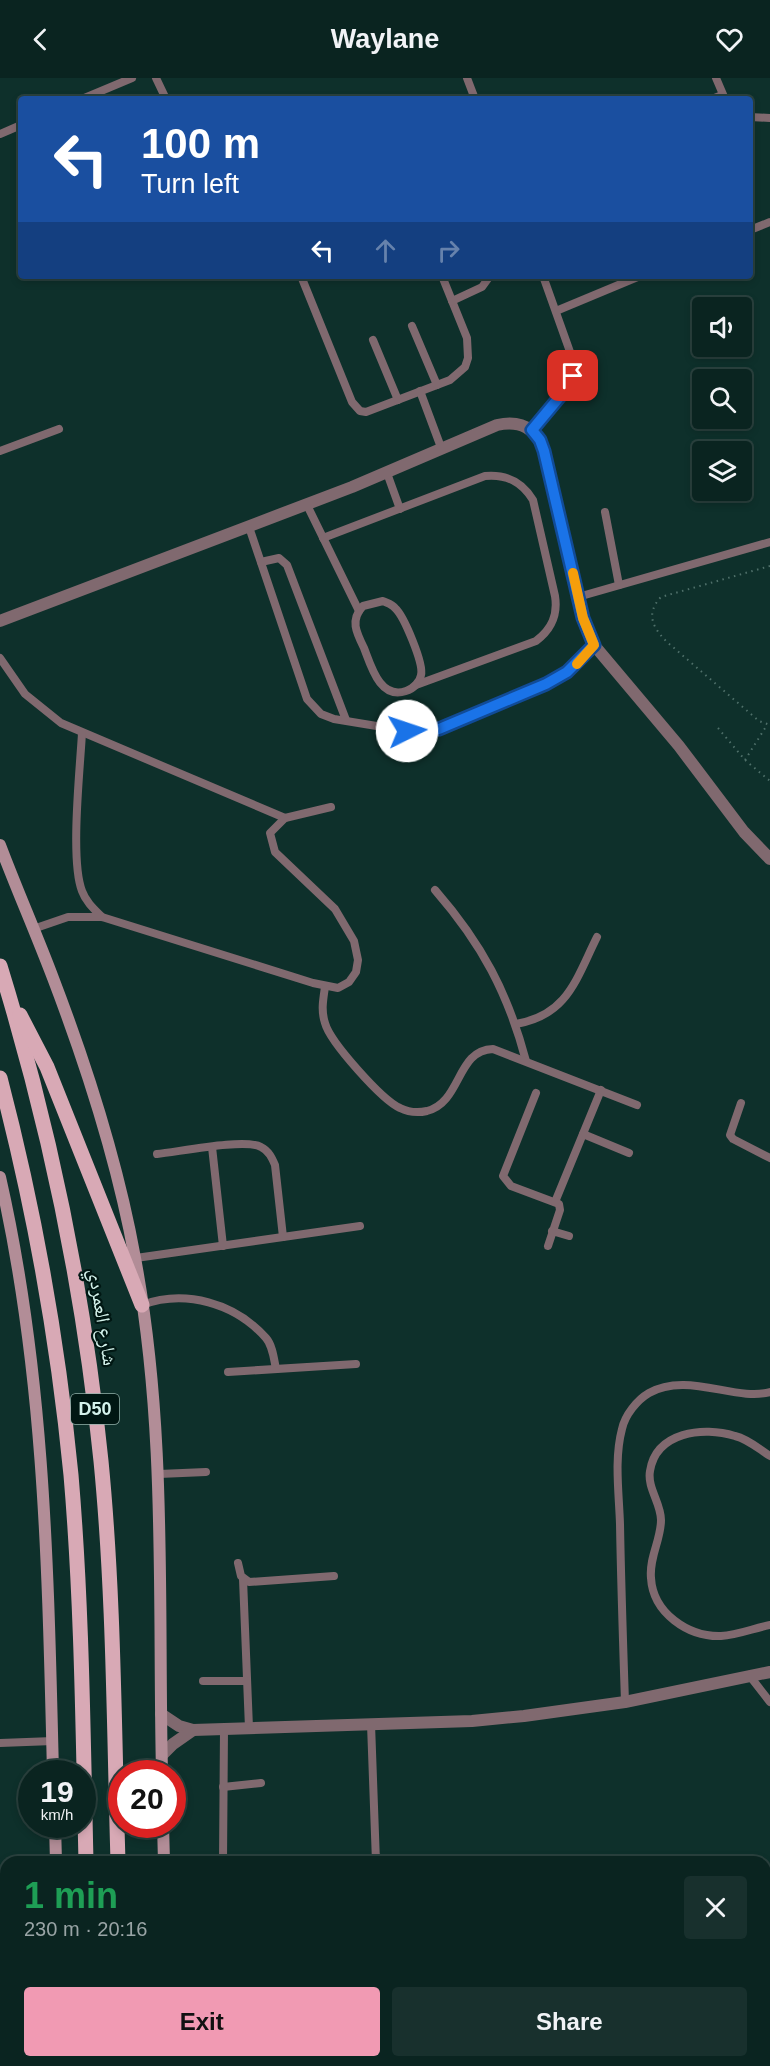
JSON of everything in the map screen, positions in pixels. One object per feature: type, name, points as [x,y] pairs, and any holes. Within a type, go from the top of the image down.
[{"type":"main road","name":"شارع العمردي","points":[[0,966],[60,1194],[89,1362],[108,1564],[118,1856]]},
{"type":"main road","points":[[10,999],[47,1067],[142,1305]]},
{"type":"main road","name":"D50","points":[[0,1078],[44,1273],[64,1409],[80,1610],[86,1856]]},
{"type":"street","points":[[0,621],[307,505],[497,425],[521,424],[532,430],[540,440],[544,451],[578,597],[594,645],[679,746],[744,832],[770,859]]},
{"type":"street","points":[[0,845],[68,1019],[108,1142],[135,1258],[159,1474],[162,1760]]},
{"type":"street","points":[[0,1177],[26,1315],[40,1433],[48,1552],[53,1760]]},
{"type":"street","points":[[161,1714],[179,1726],[193,1731],[482,1720],[625,1702],[770,1672]]},
{"type":"street","points":[[162,1755],[172,1744],[193,1731]]},
{"type":"street","points":[[55,1838],[56,1856]]},
{"type":"street","points":[[163,1838],[164,1856]]},
{"type":"lane","points":[[89,96],[132,78]]},
{"type":"lane","points":[[156,78],[165,96]]},
{"type":"lane","points":[[467,78],[474,96]]},
{"type":"lane","points":[[716,78],[723,96]]},
{"type":"lane","points":[[753,117],[770,118]]},
{"type":"lane","points":[[0,134],[18,126]]},
{"type":"lane","points":[[753,229],[770,222]]},
{"type":"lane","points":[[302,279],[356,408],[366,412],[437,385],[458,374],[468,358],[467,338],[443,279]]},
{"type":"lane","points":[[452,301],[482,287],[488,279]]},
{"type":"lane","points":[[532,430],[567,388],[573,376],[574,363],[544,279]]},
{"type":"lane","points":[[556,311],[633,279]]},
{"type":"lane","points":[[412,326],[437,385]]},
{"type":"lane","points":[[373,340],[398,400]]},
{"type":"lane","points":[[420,391],[442,450]]},
{"type":"lane","points":[[0,451],[59,429]]},
{"type":"lane","points":[[387,473],[400,509]]},
{"type":"lane","points":[[323,538],[485,476],[496,475],[518,483],[533,500],[556,606],[551,626],[536,640],[398,693],[380,684],[356,631],[354,624],[359,611],[369,603],[383,601],[400,613],[422,666],[421,676],[416,685]]},
{"type":"lane","points":[[307,505],[359,611]]},
{"type":"lane","points":[[605,512],[619,585]]},
{"type":"lane","points":[[249,527],[308,699],[321,714],[407,731],[439,729],[557,678],[575,665],[594,645]]},
{"type":"lane","points":[[578,597],[770,542]]},
{"type":"lane","points":[[261,562],[279,558],[287,565],[346,720]]},
{"type":"lane","points":[[0,658],[24,694],[42,710],[82,733],[285,818]]},
{"type":"lane","points":[[82,733],[78,786],[79,881],[89,904],[102,917]]},
{"type":"lane","points":[[33,929],[68,917],[102,917],[325,987],[338,988],[349,982],[356,972],[356,950],[346,924],[335,909],[274,852],[270,833],[285,818],[331,807]]},
{"type":"lane","points":[[435,890],[461,920],[483,952],[516,1023],[526,1061]]},
{"type":"lane","points":[[516,1023],[533,1021],[549,1014],[562,1004],[597,937]]},
{"type":"lane","points":[[325,987],[322,1006],[325,1024],[332,1041],[388,1100],[399,1108],[413,1112],[427,1111],[440,1105],[450,1095],[473,1054],[482,1049],[493,1048],[637,1105]]},
{"type":"lane","points":[[555,1202],[600,1090]]},
{"type":"lane","points":[[536,1093],[503,1176],[511,1186],[555,1202],[560,1210],[548,1246]]},
{"type":"lane","points":[[741,1103],[730,1135],[733,1139],[770,1158]]},
{"type":"lane","points":[[583,1134],[629,1153]]},
{"type":"lane","points":[[157,1154],[252,1143],[262,1147],[271,1155],[275,1166],[283,1237]]},
{"type":"lane","points":[[212,1147],[223,1246]]},
{"type":"lane","points":[[135,1258],[360,1226]]},
{"type":"lane","points":[[552,1231],[569,1236]]},
{"type":"lane","points":[[142,1305],[178,1297],[201,1300],[226,1310],[267,1340],[276,1369]]},
{"type":"lane","points":[[228,1372],[356,1364]]},
{"type":"lane","points":[[625,1702],[618,1470],[622,1427],[633,1408],[649,1394],[670,1386],[691,1386],[758,1394],[770,1392]]},
{"type":"lane","points":[[770,1456],[737,1436],[700,1431],[682,1435],[666,1443],[654,1456],[649,1473],[661,1520],[651,1559],[651,1580],[657,1600],[669,1617],[686,1629],[706,1635],[722,1636],[770,1625]]},
{"type":"lane","points":[[159,1474],[206,1472]]},
{"type":"lane","points":[[238,1563],[243,1579],[249,1728]]},
{"type":"lane","points":[[243,1579],[252,1582],[334,1576]]},
{"type":"lane","points":[[748,1675],[770,1702]]},
{"type":"lane","points":[[203,1682],[247,1681]]},
{"type":"lane","points":[[371,1724],[375,1856]]},
{"type":"lane","points":[[223,1856],[224,1729]]},
{"type":"lane","points":[[0,1743],[53,1741]]},
{"type":"lane","points":[[223,1787],[261,1783]]},
{"type":"path","points":[[745,760],[768,725],[668,642],[655,629],[652,612],[661,597],[670,593],[770,566]]},
{"type":"path","points":[[718,728],[745,760],[770,781]]},
{"type":"slow traffic","points":[[573,573],[583,618],[594,645],[577,664]]},
{"type":"route","points":[[407,731],[439,729],[546,684],[567,672],[594,645],[583,618],[544,451],[540,440],[532,430],[567,388],[573,376]]}]
